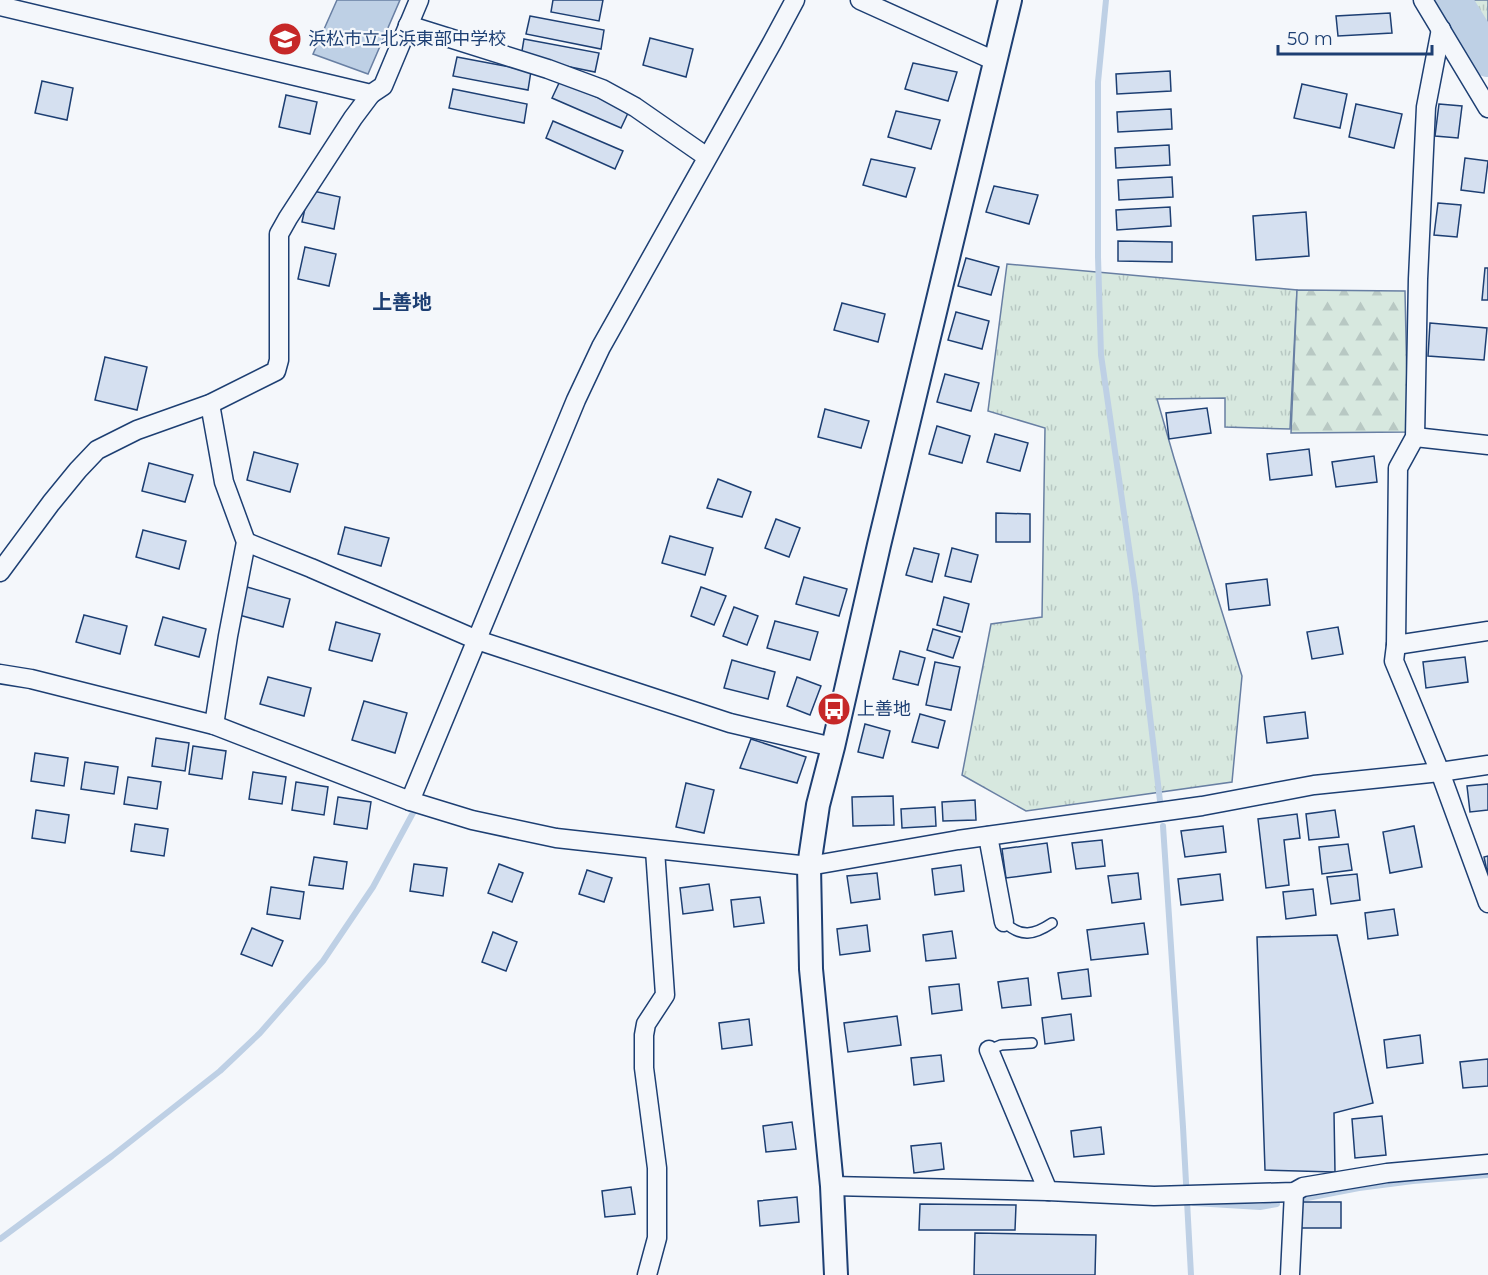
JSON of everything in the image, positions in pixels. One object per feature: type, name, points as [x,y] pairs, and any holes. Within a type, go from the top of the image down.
[{"type":"street","points":[[0,572],[51,503],[97,450],[137,430],[210,404],[276,371],[279,360],[279,234],[352,118],[371,94],[383,86],[419,0]]},
{"type":"street","points":[[410,801],[576,400],[601,347],[795,0]]},
{"type":"street","points":[[860,0],[995,61]]},
{"type":"street","points":[[836,1275],[832,1186],[811,969],[809,866],[818,805],[1010,0]]},
{"type":"street","points":[[1424,0],[1488,108]]},
{"type":"street","points":[[0,6],[371,94]]},
{"type":"street","points":[[408,25],[548,69],[602,89],[634,107],[707,157]]},
{"type":"street","points":[[1441,29],[1426,107],[1418,279],[1415,436],[1398,468],[1394,661],[1440,772],[1488,903]]},
{"type":"street","points":[[210,404],[224,482],[246,542],[214,725]]},
{"type":"street","points":[[1415,436],[1488,444]]},
{"type":"street","points":[[246,542],[477,640],[730,723],[833,747]]},
{"type":"street","points":[[1396,645],[1488,631]]},
{"type":"street","points":[[0,674],[32,679],[214,725],[410,801],[472,820],[556,838],[809,866],[958,840],[1202,806],[1314,785],[1488,765]]},
{"type":"street","points":[[988,836],[1004,922]]},
{"type":"street","points":[[647,1275],[657,1238],[657,1168],[644,1068],[644,1035],[646,1024],[664,995],[655,850]]},
{"type":"street","points":[[989,1050],[1048,1191]]},
{"type":"street","points":[[832,1186],[1187,1196],[1294,1192],[1303,1188],[1387,1173],[1488,1164]]},
{"type":"street","points":[[1290,1275],[1294,1192]]},
{"type":"lane","points":[[1004,922],[1020,933],[1037,932],[1052,923]]},
{"type":"lane","points":[[989,1050],[1001,1045],[1032,1043]]},
{"type":"green space","points":[[1462,0],[1488,0],[1488,43]]},
{"type":"green space","points":[[1007,264],[1297,290],[1290,429],[1225,427],[1225,398],[1157,399],[1242,676],[1232,782],[1026,811],[962,775],[991,624],[1042,617],[1045,428],[988,411]]},
{"type":"green space","points":[[1297,290],[1405,291],[1408,432],[1291,433]]},
{"type":"water","points":[[337,0],[400,0],[368,74],[313,54]]},
{"type":"building","points":[[553,0],[603,0],[599,21],[551,12]]},
{"type":"building","points":[[1390,13],[1392,33],[1338,36],[1336,16]]},
{"type":"building","points":[[530,16],[604,30],[601,49],[526,34]]},
{"type":"building","points":[[650,38],[693,49],[686,77],[643,65]]},
{"type":"building","points":[[524,39],[599,53],[595,72],[521,57]]},
{"type":"building","points":[[457,57],[531,71],[528,90],[453,76]]},
{"type":"building","points":[[913,63],[957,72],[948,101],[905,89]]},
{"type":"building","points":[[1170,71],[1171,91],[1117,94],[1116,74]]},
{"type":"building","points":[[42,81],[73,88],[67,120],[35,113]]},
{"type":"building","points":[[560,81],[629,111],[621,128],[552,98]]},
{"type":"building","points":[[1302,84],[1347,94],[1340,128],[1294,118]]},
{"type":"building","points":[[453,89],[527,104],[524,123],[449,108]]},
{"type":"building","points":[[286,95],[317,102],[310,134],[279,127]]},
{"type":"building","points":[[1356,104],[1402,114],[1394,148],[1349,137]]},
{"type":"building","points":[[1439,104],[1462,106],[1458,138],[1435,136]]},
{"type":"building","points":[[1171,109],[1172,129],[1118,132],[1117,112]]},
{"type":"building","points":[[896,111],[940,120],[931,149],[888,137]]},
{"type":"building","points":[[553,121],[623,151],[615,169],[546,138]]},
{"type":"building","points":[[1169,145],[1170,165],[1116,168],[1115,148]]},
{"type":"building","points":[[1465,158],[1488,161],[1484,193],[1461,190]]},
{"type":"building","points":[[871,159],[915,168],[906,197],[863,185]]},
{"type":"building","points":[[1172,177],[1173,197],[1119,200],[1118,180]]},
{"type":"building","points":[[994,186],[1038,195],[1029,224],[986,212]]},
{"type":"building","points":[[309,190],[340,197],[334,229],[302,222]]},
{"type":"building","points":[[1438,203],[1461,205],[1457,237],[1434,235]]},
{"type":"building","points":[[1170,207],[1171,226],[1117,230],[1116,210]]},
{"type":"building","points":[[1306,212],[1309,256],[1256,260],[1253,216]]},
{"type":"building","points":[[1118,241],[1172,242],[1172,262],[1118,261]]},
{"type":"building","points":[[305,247],[336,254],[329,286],[298,279]]},
{"type":"building","points":[[966,258],[999,267],[991,295],[958,286]]},
{"type":"building","points":[[1485,268],[1488,268],[1488,300],[1482,300]]},
{"type":"building","points":[[842,303],[885,314],[878,342],[834,330]]},
{"type":"building","points":[[956,312],[989,321],[982,349],[948,340]]},
{"type":"building","points":[[1430,323],[1487,328],[1484,360],[1428,356]]},
{"type":"building","points":[[105,357],[147,367],[137,410],[95,400]]},
{"type":"building","points":[[945,374],[979,383],[971,411],[937,402]]},
{"type":"building","points":[[1207,408],[1211,433],[1169,439],[1166,413]]},
{"type":"building","points":[[825,409],[869,421],[861,448],[818,437]]},
{"type":"building","points":[[937,426],[970,436],[962,463],[929,454]]},
{"type":"building","points":[[995,434],[1028,443],[1020,471],[987,462]]},
{"type":"building","points":[[1309,449],[1312,475],[1270,480],[1267,454]]},
{"type":"building","points":[[254,452],[298,464],[290,492],[247,480]]},
{"type":"building","points":[[1374,456],[1377,482],[1336,487],[1332,462]]},
{"type":"building","points":[[149,463],[193,475],[185,502],[142,491]]},
{"type":"building","points":[[718,479],[751,492],[742,517],[707,508]]},
{"type":"building","points":[[996,513],[1030,514],[1030,542],[996,542]]},
{"type":"building","points":[[776,519],[800,528],[789,557],[765,548]]},
{"type":"building","points":[[345,527],[389,538],[381,566],[338,554]]},
{"type":"building","points":[[143,530],[186,541],[179,569],[136,557]]},
{"type":"building","points":[[670,536],[713,548],[705,575],[662,563]]},
{"type":"building","points":[[914,548],[939,554],[932,582],[906,575]]},
{"type":"building","points":[[952,548],[978,555],[971,582],[945,576]]},
{"type":"building","points":[[804,577],[847,589],[839,616],[796,604]]},
{"type":"building","points":[[1267,579],[1270,605],[1229,610],[1226,584]]},
{"type":"building","points":[[247,587],[290,599],[283,627],[239,615]]},
{"type":"building","points":[[701,587],[726,596],[714,625],[691,616]]},
{"type":"building","points":[[944,597],[969,604],[962,632],[937,625]]},
{"type":"building","points":[[734,607],[758,616],[747,645],[723,636]]},
{"type":"building","points":[[84,615],[127,626],[120,654],[76,642]]},
{"type":"building","points":[[163,617],[206,629],[199,657],[155,645]]},
{"type":"building","points":[[775,621],[818,632],[810,660],[767,648]]},
{"type":"building","points":[[336,622],[380,634],[372,661],[329,650]]},
{"type":"building","points":[[1338,627],[1343,654],[1312,659],[1307,632]]},
{"type":"building","points":[[933,629],[960,637],[953,658],[927,650]]},
{"type":"building","points":[[900,651],[925,658],[918,685],[893,679]]},
{"type":"building","points":[[1465,657],[1468,682],[1426,688],[1423,662]]},
{"type":"building","points":[[732,660],[775,672],[768,699],[724,688]]},
{"type":"building","points":[[935,662],[960,667],[951,710],[926,705]]},
{"type":"building","points":[[268,677],[311,688],[304,716],[260,704]]},
{"type":"building","points":[[797,677],[821,686],[810,715],[787,706]]},
{"type":"building","points":[[364,701],[407,713],[395,753],[352,740]]},
{"type":"building","points":[[1305,712],[1308,738],[1267,743],[1264,717]]},
{"type":"building","points":[[920,714],[945,721],[938,748],[912,742]]},
{"type":"building","points":[[865,724],[890,731],[883,758],[858,752]]},
{"type":"building","points":[[156,738],[189,743],[185,771],[152,766]]},
{"type":"building","points":[[751,739],[806,757],[797,783],[740,768]]},
{"type":"building","points":[[193,746],[226,751],[222,779],[189,774]]},
{"type":"building","points":[[35,753],[68,758],[64,786],[31,781]]},
{"type":"building","points":[[85,762],[118,767],[114,794],[81,789]]},
{"type":"building","points":[[253,772],[286,777],[282,804],[249,799]]},
{"type":"building","points":[[128,777],[161,782],[157,809],[124,804]]},
{"type":"building","points":[[296,782],[328,787],[324,815],[292,810]]},
{"type":"building","points":[[686,783],[714,790],[704,833],[676,827]]},
{"type":"building","points":[[1488,784],[1488,810],[1470,812],[1467,786]]},
{"type":"building","points":[[893,796],[894,825],[853,826],[852,797]]},
{"type":"building","points":[[338,797],[371,802],[367,829],[334,824]]},
{"type":"building","points":[[975,800],[976,820],[943,821],[942,802]]},
{"type":"building","points":[[935,807],[936,826],[902,828],[901,809]]},
{"type":"building","points":[[36,810],[69,815],[65,843],[32,838]]},
{"type":"building","points":[[1335,810],[1339,837],[1309,840],[1306,814]]},
{"type":"building","points":[[1297,814],[1300,838],[1284,840],[1289,885],[1266,888],[1258,819]]},
{"type":"building","points":[[135,824],[168,829],[164,856],[131,851]]},
{"type":"building","points":[[1223,826],[1226,852],[1185,857],[1181,831]]},
{"type":"building","points":[[1414,826],[1422,867],[1390,873],[1383,832]]},
{"type":"building","points":[[1102,840],[1105,866],[1076,869],[1072,843]]},
{"type":"building","points":[[1047,843],[1051,872],[1006,878],[1002,849]]},
{"type":"building","points":[[1348,844],[1352,870],[1322,874],[1319,847]]},
{"type":"building","points":[[1488,856],[1488,876],[1484,857]]},
{"type":"building","points":[[314,857],[347,862],[343,889],[309,885]]},
{"type":"building","points":[[414,864],[447,868],[443,896],[410,891]]},
{"type":"building","points":[[499,864],[523,873],[512,902],[488,893]]},
{"type":"building","points":[[961,865],[964,891],[935,895],[932,869]]},
{"type":"building","points":[[587,870],[612,878],[604,902],[579,894]]},
{"type":"building","points":[[877,873],[880,899],[851,903],[847,876]]},
{"type":"building","points":[[1138,873],[1141,899],[1112,903],[1108,876]]},
{"type":"building","points":[[1220,874],[1223,900],[1181,905],[1178,879]]},
{"type":"building","points":[[1357,874],[1360,900],[1331,904],[1327,877]]},
{"type":"building","points":[[709,884],[713,910],[683,914],[680,888]]},
{"type":"building","points":[[271,887],[304,892],[300,919],[267,914]]},
{"type":"building","points":[[1313,889],[1316,915],[1286,919],[1283,892]]},
{"type":"building","points":[[760,897],[764,923],[734,927],[731,900]]},
{"type":"building","points":[[1394,909],[1398,935],[1368,939],[1365,913]]},
{"type":"building","points":[[1144,923],[1148,954],[1091,960],[1087,930]]},
{"type":"building","points":[[867,925],[870,951],[840,955],[837,929]]},
{"type":"building","points":[[252,928],[283,941],[272,966],[241,954]]},
{"type":"building","points":[[952,931],[956,958],[926,961],[923,935]]},
{"type":"building","points":[[493,932],[517,942],[506,971],[482,962]]},
{"type":"building","points":[[1337,935],[1373,1103],[1334,1113],[1335,1172],[1265,1170],[1257,937]]},
{"type":"building","points":[[1088,969],[1091,996],[1062,999],[1058,973]]},
{"type":"building","points":[[1028,978],[1031,1005],[1002,1008],[998,982]]},
{"type":"building","points":[[959,984],[962,1010],[932,1014],[929,987]]},
{"type":"building","points":[[1071,1014],[1074,1040],[1045,1044],[1042,1018]]},
{"type":"building","points":[[897,1016],[901,1045],[848,1052],[844,1023]]},
{"type":"building","points":[[749,1019],[752,1045],[722,1049],[719,1023]]},
{"type":"building","points":[[1420,1035],[1423,1063],[1387,1068],[1384,1040]]},
{"type":"building","points":[[941,1055],[944,1081],[914,1085],[911,1058]]},
{"type":"building","points":[[1488,1059],[1488,1086],[1463,1088],[1460,1062]]},
{"type":"building","points":[[1382,1116],[1386,1155],[1355,1158],[1352,1119]]},
{"type":"building","points":[[792,1122],[796,1149],[766,1152],[763,1126]]},
{"type":"building","points":[[1101,1127],[1104,1154],[1074,1157],[1071,1131]]},
{"type":"building","points":[[941,1143],[944,1169],[914,1173],[911,1146]]},
{"type":"building","points":[[631,1187],[635,1214],[605,1217],[602,1191]]},
{"type":"building","points":[[797,1197],[799,1222],[760,1226],[758,1201]]},
{"type":"building","points":[[1301,1202],[1341,1202],[1341,1228],[1301,1228]]},
{"type":"building","points":[[920,1204],[1016,1205],[1015,1230],[919,1230]]},
{"type":"building","points":[[975,1233],[1096,1235],[1095,1275],[974,1275]]},
{"type":"waterway","points":[[1106,0],[1098,82],[1098,257],[1101,355],[1135,589],[1160,801]]},
{"type":"waterway","points":[[1452,0],[1488,58]]},
{"type":"waterway","points":[[0,1239],[112,1156],[220,1071],[260,1033],[323,961],[373,887],[414,811]]},
{"type":"waterway","points":[[1163,826],[1191,1275]]},
{"type":"waterway","points":[[1302,1199],[1413,1181],[1488,1175]]},
{"type":"waterway","points":[[1194,1203],[1260,1207],[1277,1204]]},
{"type":"place","name":"浜松市立北浜東部中学校","points":[[285,39]]},
{"type":"place","name":"上善地","points":[[834,709]]},
{"type":"district","name":"上善地","points":[[402,302]]}]
